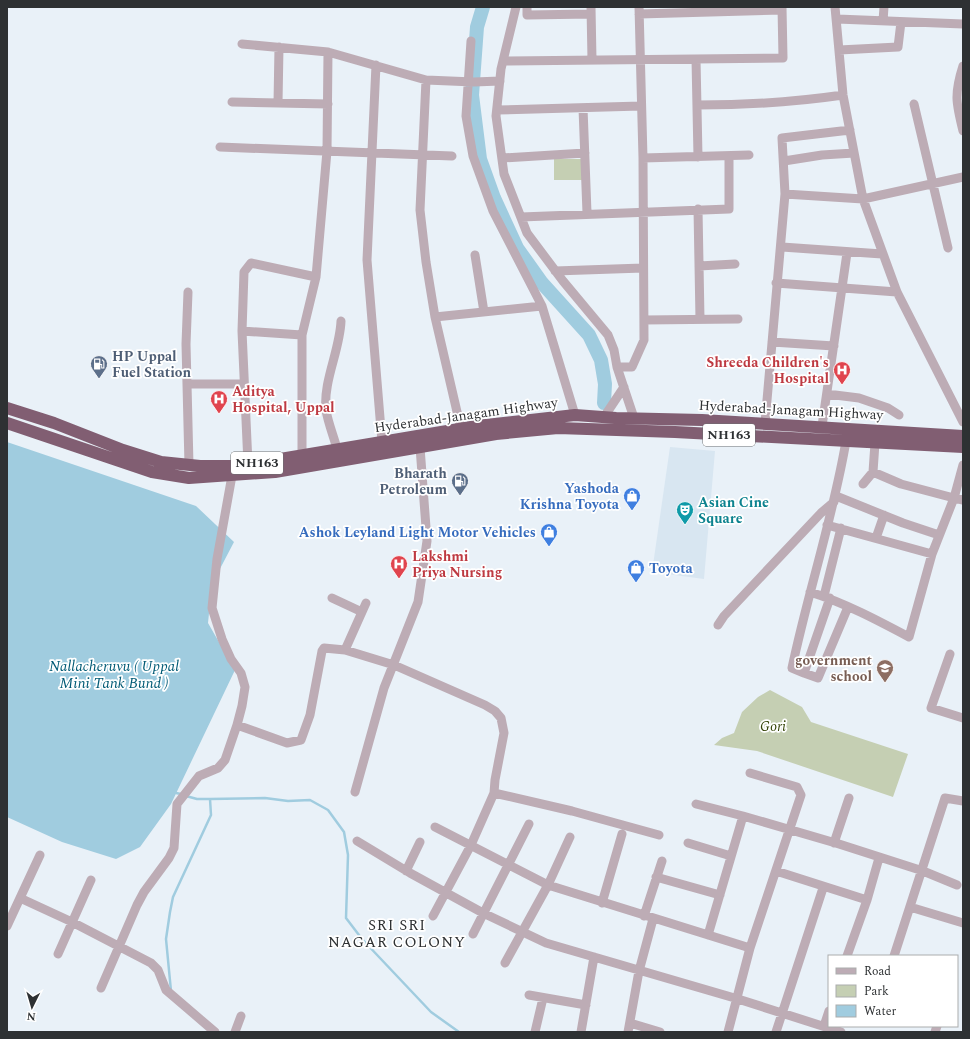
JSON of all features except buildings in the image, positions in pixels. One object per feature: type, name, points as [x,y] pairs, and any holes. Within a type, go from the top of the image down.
[{"type":"highway","name":"Hyderabad-Janagam Highway","points":[[7,408],[54,422],[123,450],[161,462],[233,471],[276,472],[496,434],[558,428],[675,432],[963,447]]},
{"type":"highway","name":"Hyderabad-Janagam Highway","points":[[7,423],[152,472],[190,478],[233,471],[248,464],[513,420],[575,415],[822,426],[963,436]]},
{"type":"street","points":[[516,7],[503,61],[496,116],[504,174],[527,233],[555,271],[608,335],[614,350],[617,367],[634,418]]},
{"type":"street","points":[[527,7],[527,15],[591,10],[592,60]]},
{"type":"street","points":[[835,7],[843,95],[862,200],[896,292],[963,422]]},
{"type":"street","points":[[883,21],[884,7]]},
{"type":"street","points":[[503,61],[640,59],[783,58],[782,9],[639,10],[640,59],[641,106],[643,158],[644,320],[642,347],[632,367],[617,367]]},
{"type":"street","points":[[837,19],[963,24]]},
{"type":"street","points":[[839,50],[898,47],[901,22]]},
{"type":"street","points":[[471,41],[466,116],[473,156],[493,211],[542,306],[575,415]]},
{"type":"street","points":[[242,44],[328,52],[426,80],[469,82],[500,81]]},
{"type":"street","points":[[278,103],[279,47]]},
{"type":"street","points":[[302,455],[302,335],[316,277],[327,151],[328,52]]},
{"type":"street","points":[[696,59],[698,157]]},
{"type":"street","points":[[376,65],[367,260],[382,442]]},
{"type":"street","points":[[963,66],[957,83],[956,101],[963,131]]},
{"type":"street","points":[[426,80],[420,210],[426,262],[435,317],[461,429]]},
{"type":"street","points":[[698,105],[746,105],[794,102],[843,95]]},
{"type":"street","points":[[232,102],[328,104]]},
{"type":"street","points":[[914,104],[948,248]]},
{"type":"street","points":[[497,110],[641,106]]},
{"type":"street","points":[[583,108],[587,213]]},
{"type":"street","points":[[765,423],[770,392],[776,283],[782,247],[785,194],[782,138],[850,130]]},
{"type":"street","points":[[220,147],[452,156]]},
{"type":"street","points":[[502,158],[585,153]]},
{"type":"street","points":[[784,160],[854,153]]},
{"type":"street","points":[[643,158],[749,155]]},
{"type":"street","points":[[521,217],[587,213],[729,209],[729,156]]},
{"type":"street","points":[[785,194],[862,200],[963,177]]},
{"type":"street","points":[[698,209],[700,319]]},
{"type":"street","points":[[782,247],[847,253],[882,254]]},
{"type":"street","points":[[822,426],[847,253]]},
{"type":"street","points":[[474,255],[484,312]]},
{"type":"street","points":[[248,464],[243,384],[242,331],[244,272],[251,263],[316,277]]},
{"type":"street","points":[[699,266],[735,264]]},
{"type":"street","points":[[555,271],[643,268]]},
{"type":"street","points":[[776,283],[896,292]]},
{"type":"street","points":[[188,292],[186,344],[189,465]]},
{"type":"street","points":[[435,317],[542,306]]},
{"type":"street","points":[[644,320],[738,319]]},
{"type":"street","points":[[337,449],[326,408],[333,362],[340,338],[341,321]]},
{"type":"street","points":[[242,331],[302,335]]},
{"type":"street","points":[[772,342],[834,346]]},
{"type":"street","points":[[187,384],[243,384]]},
{"type":"street","points":[[604,417],[624,387]]},
{"type":"street","points":[[825,399],[859,398],[888,408],[900,415]]},
{"type":"street","points":[[846,441],[835,498],[792,668],[818,678],[848,607]]},
{"type":"street","points":[[863,484],[873,472],[875,443]]},
{"type":"street","points":[[355,792],[379,704],[418,602],[427,541],[420,448]]},
{"type":"street","points":[[810,592],[827,597],[875,618],[909,637],[932,554],[954,498],[963,465]]},
{"type":"street","points":[[101,988],[119,944],[144,892],[169,858],[174,848],[176,837],[176,809],[196,779],[218,768],[224,760],[237,725],[242,706],[245,687],[241,673],[231,658],[222,639],[212,608],[217,559],[233,471]]},
{"type":"street","points":[[873,472],[901,484],[963,500]]},
{"type":"street","points":[[835,498],[939,535]]},
{"type":"street","points":[[718,625],[733,606],[835,498]]},
{"type":"street","points":[[876,538],[884,515]]},
{"type":"street","points":[[827,525],[932,554]]},
{"type":"street","points":[[804,673],[827,597],[841,528]]},
{"type":"street","points":[[332,598],[362,612]]},
{"type":"street","points":[[345,650],[366,603]]},
{"type":"street","points":[[237,725],[287,743],[301,740],[310,715],[322,651],[324,648],[345,650],[394,665],[498,713],[501,718],[504,733],[494,793],[471,845],[433,916]]},
{"type":"street","points":[[950,654],[931,708],[963,718]]},
{"type":"street","points":[[728,1032],[750,948],[800,798],[800,790],[797,787],[750,773]]},
{"type":"street","points":[[494,793],[572,811],[660,835]]},
{"type":"street","points":[[834,843],[849,798]]},
{"type":"street","points":[[894,955],[923,872],[945,798],[963,799]]},
{"type":"street","points":[[696,804],[743,816],[834,843],[958,885]]},
{"type":"street","points":[[708,935],[743,816]]},
{"type":"street","points":[[473,934],[529,824]]},
{"type":"street","points":[[435,827],[548,885],[750,948]]},
{"type":"street","points":[[602,903],[622,834]]},
{"type":"street","points":[[505,963],[548,885],[570,837]]},
{"type":"street","points":[[357,841],[406,871],[483,913],[546,943],[639,971],[738,998],[841,1032]]},
{"type":"street","points":[[406,871],[420,842]]},
{"type":"street","points":[[688,843],[731,856]]},
{"type":"street","points":[[7,926],[40,855]]},
{"type":"street","points":[[847,955],[867,900],[879,858]]},
{"type":"street","points":[[644,916],[662,861]]},
{"type":"street","points":[[776,871],[823,888],[867,900]]},
{"type":"street","points":[[656,878],[720,895]]},
{"type":"street","points":[[58,954],[91,880]]},
{"type":"street","points":[[776,1032],[823,888]]},
{"type":"street","points":[[20,898],[119,944],[151,962],[158,970],[166,990],[215,1032]]},
{"type":"street","points":[[910,907],[963,923]]},
{"type":"street","points":[[653,919],[639,971],[629,1027],[660,1032]]},
{"type":"street","points":[[581,1032],[594,957]]},
{"type":"street","points":[[529,995],[586,1005]]},
{"type":"street","points":[[535,1032],[543,998]]},
{"type":"street","points":[[824,1026],[828,1014]]},
{"type":"street","points":[[236,1032],[241,1016]]},
{"type":"shaded area","points":[[670,447],[715,451],[704,579],[652,572]]},
{"type":"green space","points":[[554,159],[582,159],[582,180],[554,180]]},
{"type":"green space","name":"Gori","points":[[770,690],[802,707],[811,722],[908,754],[893,797],[757,751],[714,745],[722,738],[734,733],[742,712],[758,697]]},
{"type":"water","name":"Nallacheruvu ( Uppal Mini Tank Bund )","points":[[7,442],[196,506],[234,542],[212,584],[208,623],[235,670],[171,804],[140,847],[116,859],[62,842],[7,817]]},
{"type":"waterway","points":[[483,7],[477,27],[472,95],[480,159],[494,198],[517,248],[542,283],[589,335],[601,360],[605,384],[604,403]]},
{"type":"waterway","points":[[176,793],[181,794]]},
{"type":"waterway","points":[[171,991],[166,939],[173,897],[211,815],[210,799],[197,799],[186,796]]},
{"type":"waterway","points":[[210,799],[265,798],[288,801],[310,800],[328,810],[344,832],[348,855],[346,918],[362,939],[431,1012],[459,1032]]},
{"type":"place","name":"HP Uppal Fuel Station","points":[[99,379]]},
{"type":"place","name":"Shreeda Children's Hospital","points":[[842,385]]},
{"type":"place","name":"Aditya Hospital, Uppal","points":[[219,414]]},
{"type":"place","name":"Bharath Petroleum","points":[[460,496]]},
{"type":"place","name":"Yashoda Krishna Toyota","points":[[632,511]]},
{"type":"place","name":"Asian Cine Square","points":[[685,525]]},
{"type":"place","name":"Ashok Leyland Light Motor Vehicles","points":[[549,547]]},
{"type":"place","name":"Lakshmi Priya Nursing","points":[[399,579]]},
{"type":"place","name":"Toyota","points":[[636,583]]},
{"type":"place","name":"government school","points":[[885,683]]},
{"type":"district","name":"SRI SRI NAGAR COLONY","points":[[397,934]]}]
